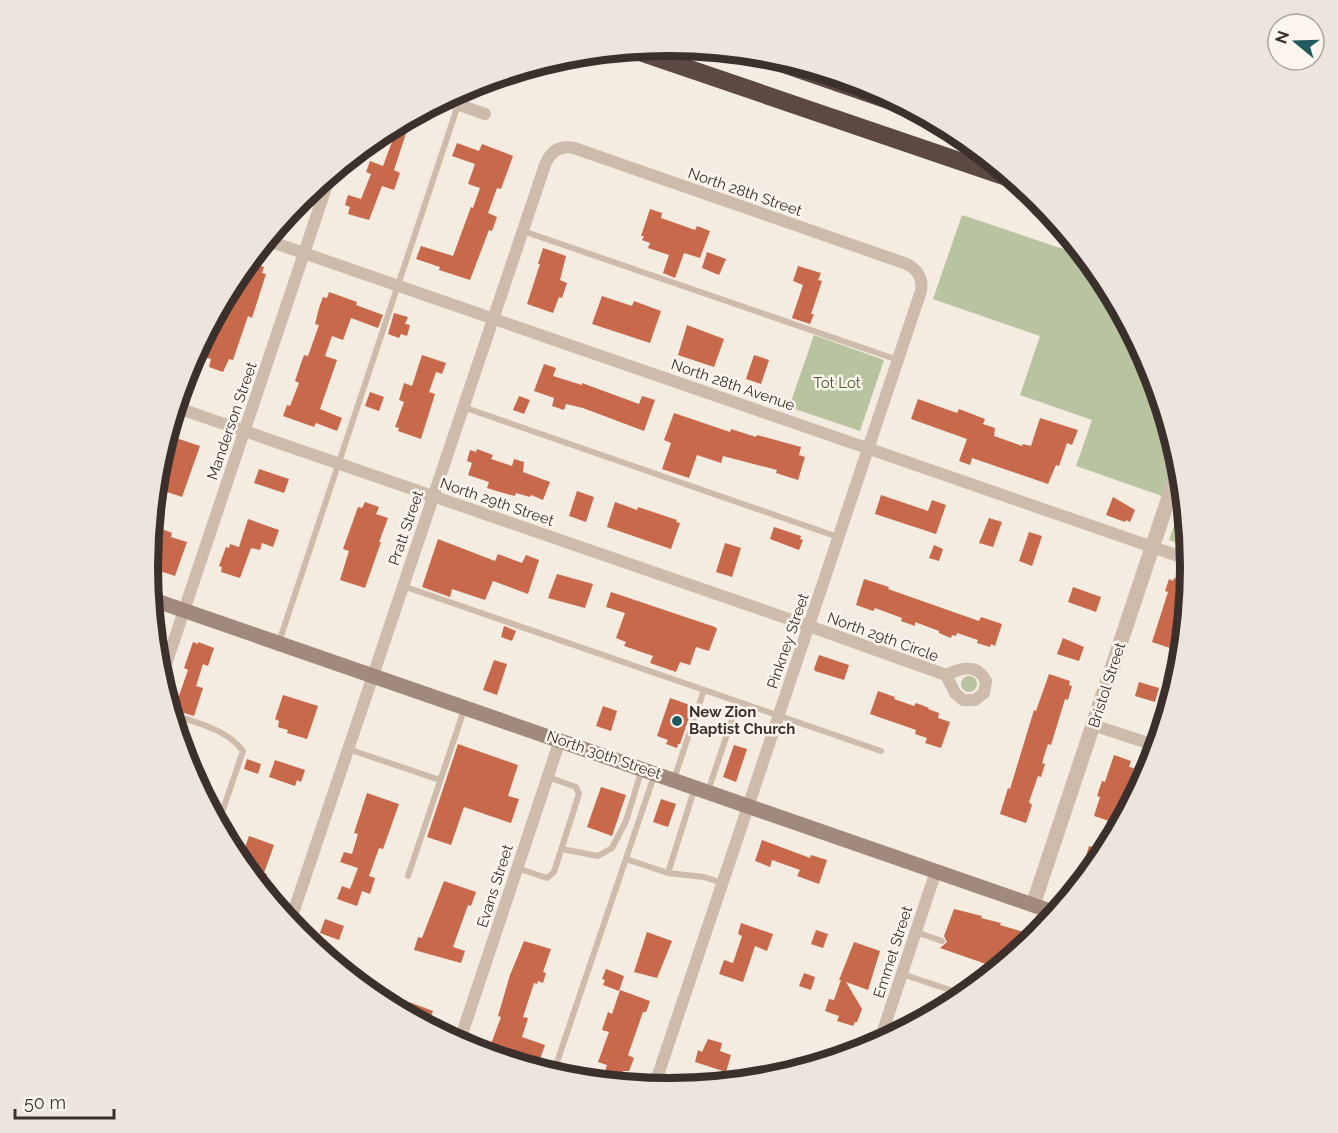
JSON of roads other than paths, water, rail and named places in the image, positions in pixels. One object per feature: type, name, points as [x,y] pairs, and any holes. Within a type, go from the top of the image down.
[{"type":"highway","points":[[653,56],[997,175]]},
{"type":"main road","name":"North 30th Street","points":[[159,601],[1047,909]]},
{"type":"street","points":[[453,103],[485,114]]},
{"type":"street","name":"Pratt Street","points":[[293,912],[522,231],[548,157],[559,148]]},
{"type":"street","name":"North 28th Street","points":[[559,148],[574,148],[907,264],[918,273]]},
{"type":"street","name":"Manderson Street","points":[[167,661],[326,188]]},
{"type":"street","name":"North 28th Avenue","points":[[274,243],[1180,556]]},
{"type":"street","name":"Pinkney Street","points":[[657,1077],[921,291],[921,280],[918,273]]},
{"type":"street","name":"North 29th Street","points":[[183,410],[809,626]]},
{"type":"street","name":"Bristol Street","points":[[1033,904],[1173,485]]},
{"type":"street","name":"North 29th Circle","points":[[809,626],[946,675]]},
{"type":"street","points":[[1094,725],[1148,743]]},
{"type":"street","name":"Evans Street","points":[[462,1034],[560,740]]},
{"type":"street","name":"Emmet Street","points":[[883,1031],[936,871]]},
{"type":"lane","points":[[279,643],[458,105]]},
{"type":"lane","points":[[522,231],[898,360]]},
{"type":"lane","points":[[463,407],[839,538]]},
{"type":"lane","points":[[403,586],[881,751]]},
{"type":"lane","points":[[674,780],[704,690]]},
{"type":"lane","points":[[668,873],[738,702]]},
{"type":"lane","points":[[408,876],[465,707]]},
{"type":"lane","points":[[181,717],[210,727],[236,742],[243,752],[222,814]]},
{"type":"lane","points":[[348,749],[440,780]]},
{"type":"lane","points":[[562,849],[598,856],[612,848],[649,771]]},
{"type":"lane","points":[[556,1065],[626,859],[649,771]]},
{"type":"lane","points":[[517,868],[547,878],[554,872],[562,849],[579,794],[576,787],[548,776]]},
{"type":"lane","points":[[626,859],[668,873],[704,877],[722,883]]},
{"type":"lane","points":[[915,932],[942,941]]},
{"type":"lane","points":[[901,974],[954,990]]},
{"type":"place","name":"New Zion Baptist Church","points":[[677,721]]},
{"type":"park label","name":"Tot Lot","points":[[837,383]]}]
